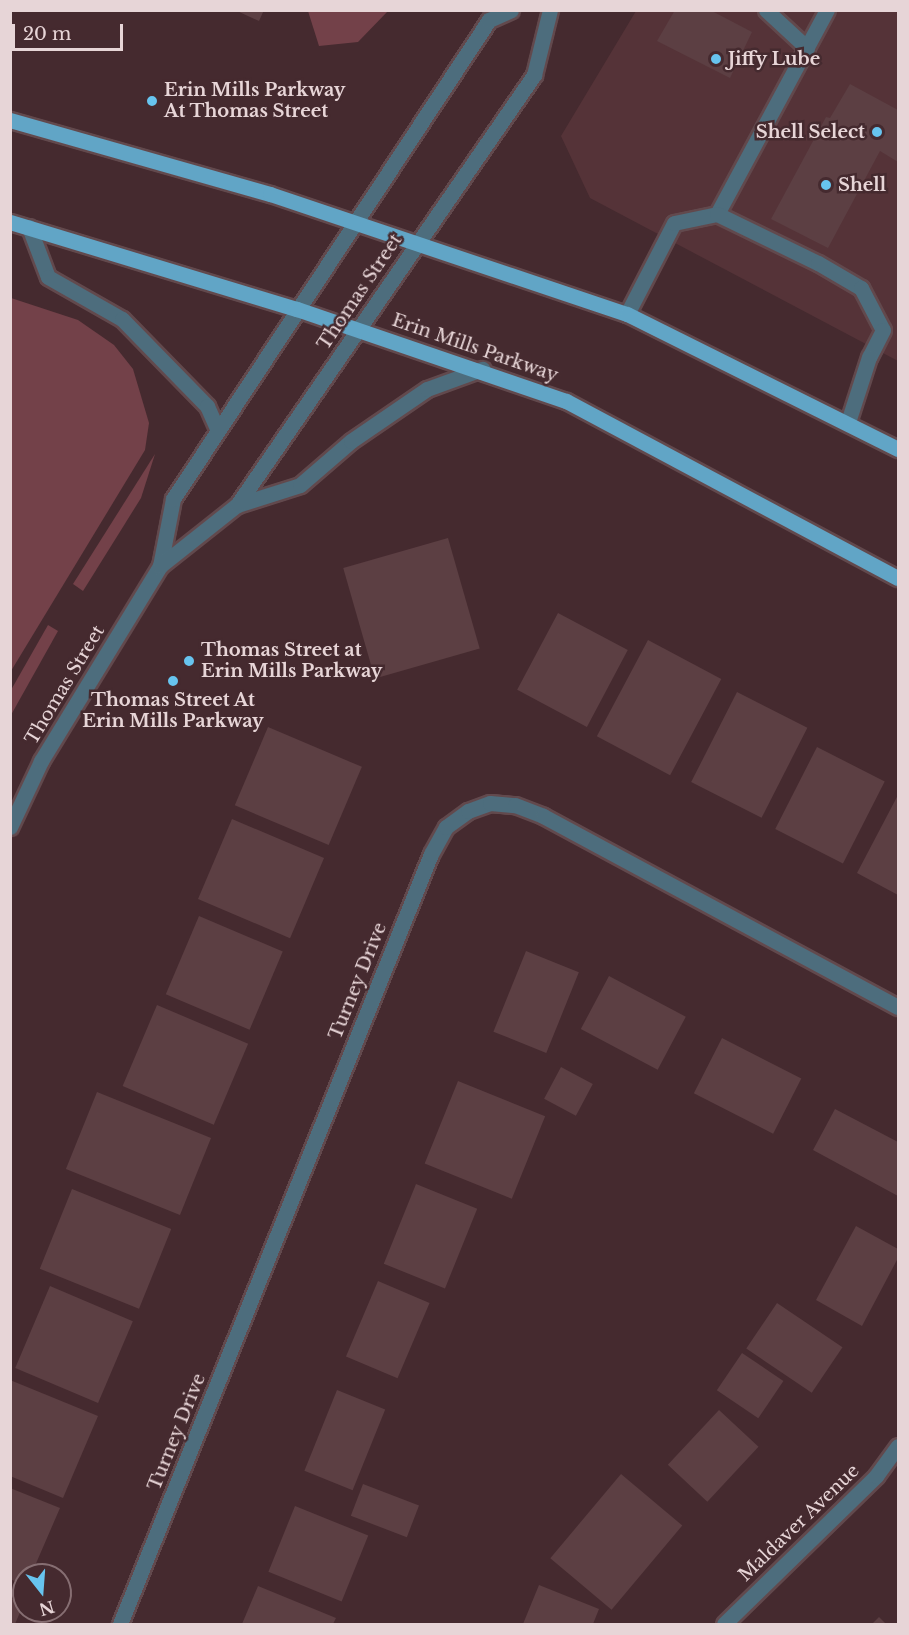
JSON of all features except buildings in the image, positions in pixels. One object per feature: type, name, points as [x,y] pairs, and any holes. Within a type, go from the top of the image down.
[{"type":"main road","points":[[10,120],[270,194],[627,314],[848,422],[898,449]]},
{"type":"main road","name":"Erin Mills Parkway","points":[[10,222],[358,328],[482,369],[566,401],[898,578]]},
{"type":"street","name":"Thomas Street","points":[[160,566],[173,500],[489,20],[512,10]]},
{"type":"street","name":"Thomas Street","points":[[10,827],[41,761],[160,566],[237,505],[534,75],[550,10]]},
{"type":"street","points":[[766,10],[807,48]]},
{"type":"street","points":[[717,214],[827,10]]},
{"type":"street","points":[[627,314],[674,223],[717,214],[861,288],[883,330],[869,357],[848,422]]},
{"type":"street","points":[[29,227],[48,277],[122,319],[207,406],[218,430]]},
{"type":"street","points":[[237,505],[300,485],[351,441],[427,389],[482,369]]},
{"type":"street","name":"Turney Drive","points":[[120,1624],[426,865],[446,827],[468,810],[490,803],[515,805],[543,816],[898,1007]]},
{"type":"street","name":"Maldaver Avenue","points":[[724,1624],[876,1476],[898,1446]]},
{"type":"shaded area","points":[[308,10],[388,11],[358,42],[319,46]]},
{"type":"shaded area","points":[[636,11],[898,11],[898,361],[590,198],[561,136]]},
{"type":"shaded area","points":[[11,298],[78,320],[114,345],[133,369],[149,423],[145,450],[11,671]]},
{"type":"shaded area","points":[[155,454],[141,498],[83,591],[73,584]]},
{"type":"shaded area","points":[[48,625],[58,631],[11,715],[11,690]]},
{"type":"place","name":"Jiffy Lube","points":[[716,59]]},
{"type":"place","name":"Erin Mills Parkway At Thomas Street","points":[[152,101]]},
{"type":"place","name":"Shell Select","points":[[877,132]]},
{"type":"place","name":"Shell","points":[[826,185]]},
{"type":"place","name":"Thomas Street at Erin Mills Parkway","points":[[189,661]]},
{"type":"place","name":"Thomas Street At Erin Mills Parkway","points":[[173,681]]}]
